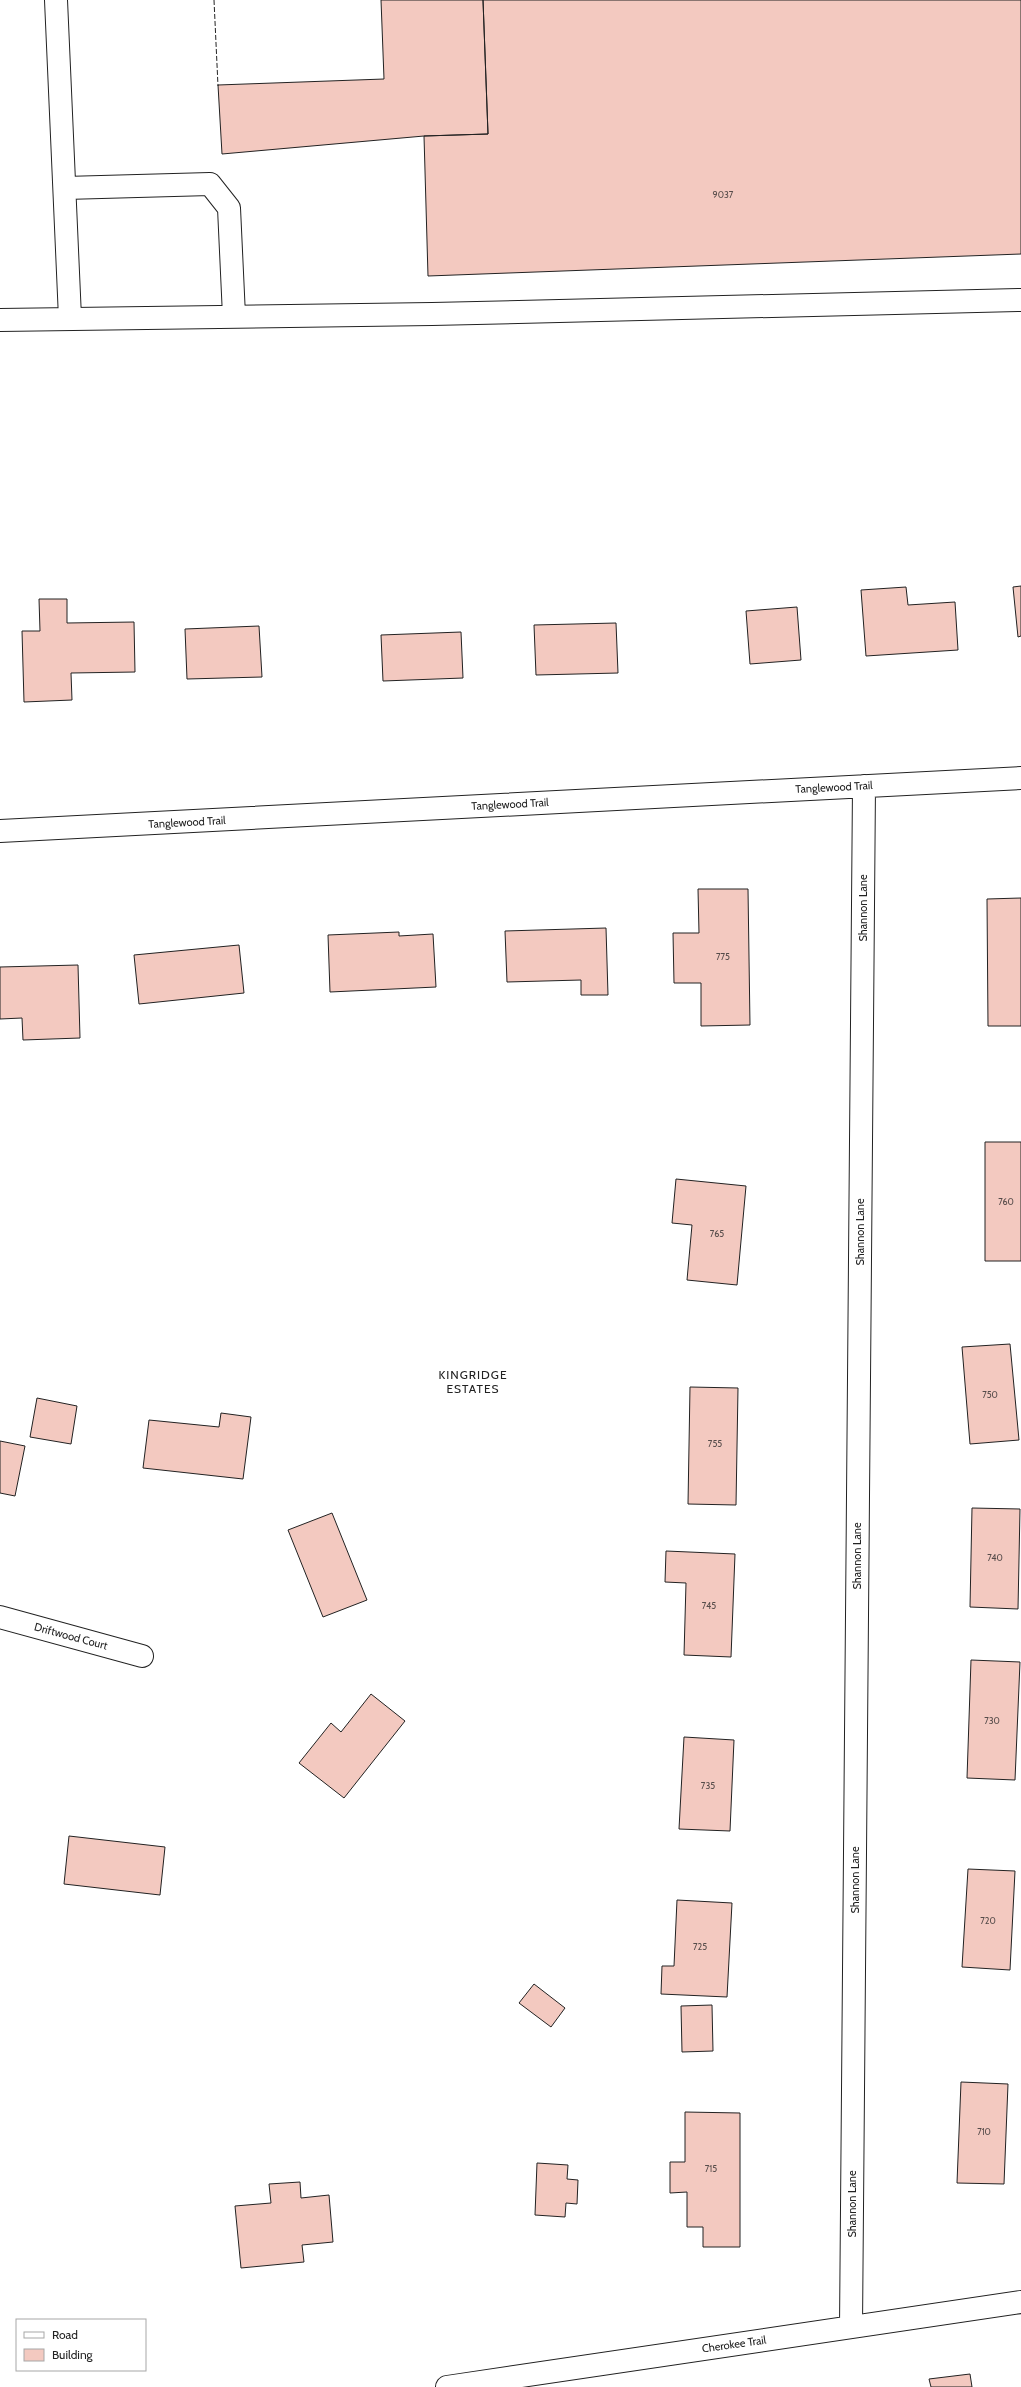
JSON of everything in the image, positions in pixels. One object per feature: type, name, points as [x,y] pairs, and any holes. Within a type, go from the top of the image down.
[{"type":"street","points":[[56,0],[70,318]]},
{"type":"street","points":[[65,188],[210,184],[229,208],[234,316]]},
{"type":"street","points":[[0,320],[1021,300]]},
{"type":"street","name":"Tanglewood Trail","points":[[0,831],[1021,778]]},
{"type":"street","name":"Shannon Lane","points":[[851,2327],[864,786]]},
{"type":"street","name":"Driftwood Court","points":[[0,1617],[142,1656]]},
{"type":"street","name":"Cherokee Trail","points":[[447,2387],[1021,2302]]},
{"type":"building","points":[[381,0],[483,0],[488,134],[424,136],[222,154],[218,85],[384,79]]},
{"type":"building","points":[[483,0],[1021,0],[1021,254],[428,276],[424,136],[488,134]]},
{"type":"building","points":[[1021,586],[1021,636],[1018,637],[1013,587]]},
{"type":"building","points":[[906,587],[908,605],[955,602],[958,650],[866,656],[861,590]]},
{"type":"building","points":[[39,599],[67,599],[67,623],[134,622],[135,672],[71,673],[72,700],[24,702],[22,631],[40,631]]},
{"type":"building","points":[[797,607],[801,660],[750,664],[746,611]]},
{"type":"building","points":[[616,623],[618,673],[536,675],[534,625]]},
{"type":"building","points":[[259,626],[262,677],[187,679],[185,629]]},
{"type":"building","points":[[461,632],[463,678],[383,681],[381,635]]},
{"type":"building","points":[[698,889],[748,889],[750,1025],[701,1026],[701,983],[674,983],[673,933],[699,933]]},
{"type":"building","points":[[1021,898],[1021,1026],[988,1026],[987,899]]},
{"type":"building","points":[[606,928],[608,995],[581,995],[581,980],[507,982],[505,931]]},
{"type":"building","points":[[399,932],[399,936],[433,934],[436,987],[330,992],[328,935]]},
{"type":"building","points":[[239,945],[244,993],[139,1004],[134,955]]},
{"type":"building","points":[[78,965],[80,1038],[23,1040],[22,1018],[0,1019],[0,967]]},
{"type":"building","points":[[985,1142],[1021,1142],[1021,1261],[985,1261]]},
{"type":"building","points":[[676,1179],[746,1186],[737,1285],[687,1280],[692,1225],[672,1223]]},
{"type":"building","points":[[1010,1344],[1019,1440],[970,1444],[962,1347]]},
{"type":"building","points":[[690,1387],[738,1388],[736,1505],[688,1504]]},
{"type":"building","points":[[37,1398],[77,1406],[71,1444],[30,1437]]},
{"type":"building","points":[[221,1413],[251,1417],[243,1479],[143,1468],[149,1420],[219,1427]]},
{"type":"building","points":[[0,1441],[25,1446],[15,1496],[0,1493]]},
{"type":"building","points":[[972,1508],[1020,1509],[1018,1609],[970,1607]]},
{"type":"building","points":[[332,1513],[367,1600],[323,1617],[288,1530]]},
{"type":"building","points":[[666,1551],[735,1554],[731,1657],[684,1655],[686,1583],[665,1582]]},
{"type":"building","points":[[971,1660],[1020,1662],[1015,1780],[967,1778]]},
{"type":"building","points":[[371,1694],[405,1721],[344,1798],[299,1763],[331,1723],[341,1732]]},
{"type":"building","points":[[684,1737],[734,1740],[730,1831],[679,1829]]},
{"type":"building","points":[[69,1836],[165,1847],[160,1895],[64,1884]]},
{"type":"building","points":[[968,1869],[1015,1871],[1010,1970],[962,1967]]},
{"type":"building","points":[[677,1900],[732,1903],[727,1997],[661,1994],[662,1966],[674,1966]]},
{"type":"building","points":[[534,1984],[565,2008],[551,2027],[519,2003]]},
{"type":"building","points":[[712,2005],[713,2051],[682,2052],[681,2006]]},
{"type":"building","points":[[961,2082],[1008,2084],[1004,2184],[957,2183]]},
{"type":"building","points":[[685,2112],[740,2113],[740,2247],[703,2247],[703,2227],[687,2227],[687,2192],[670,2193],[670,2162],[685,2162]]},
{"type":"building","points":[[537,2163],[568,2165],[567,2179],[578,2180],[577,2204],[566,2203],[565,2217],[535,2215]]},
{"type":"building","points":[[300,2182],[301,2198],[329,2195],[333,2242],[302,2245],[304,2262],[241,2268],[235,2206],[271,2203],[269,2184]]},
{"type":"building","points":[[970,2374],[972,2387],[931,2387],[929,2379]]},
{"type":"fence","points":[[214,0],[218,86]]},
{"type":"district","name":"KINGRIDGE ESTATES","points":[[473,1382]]}]
